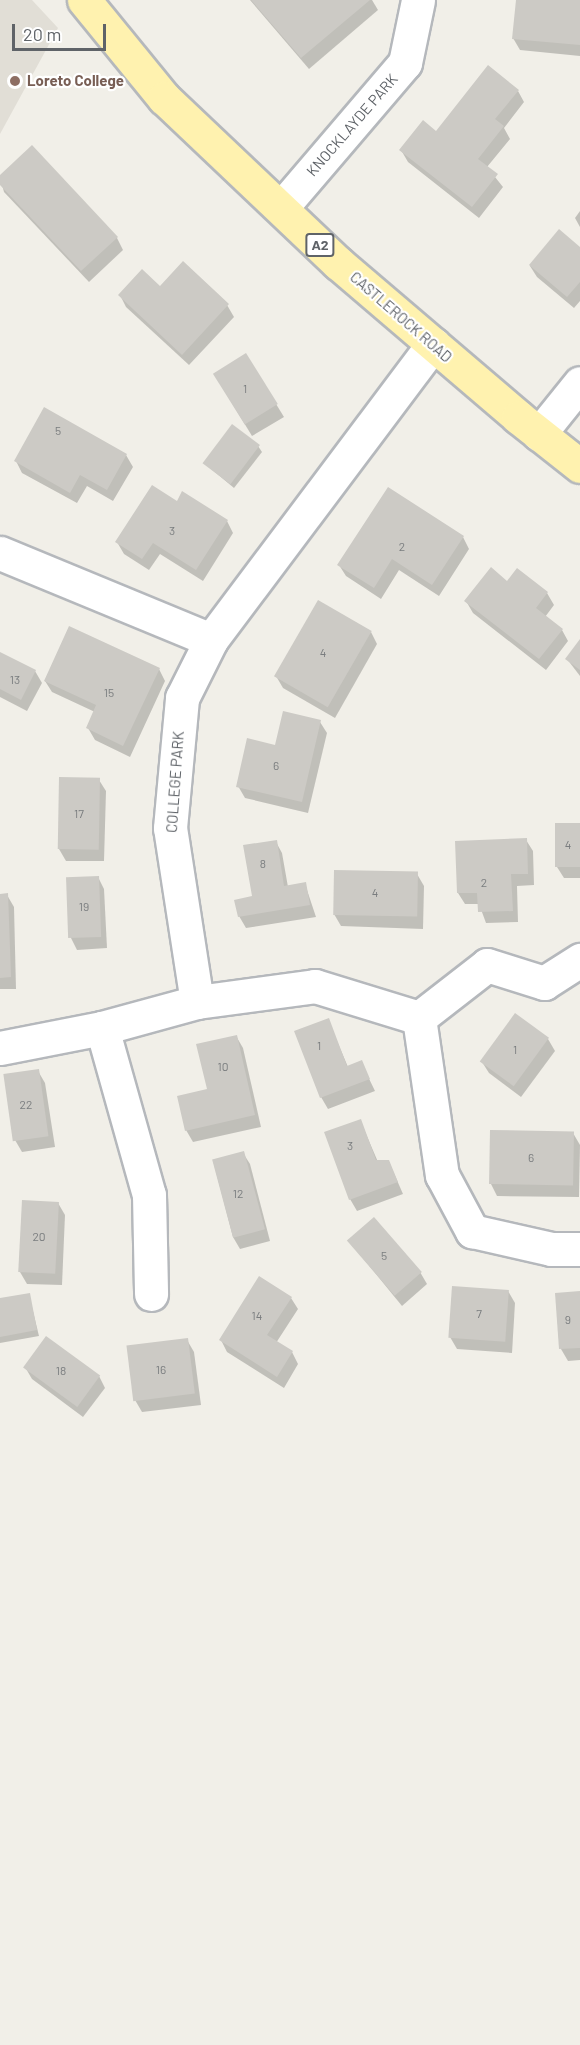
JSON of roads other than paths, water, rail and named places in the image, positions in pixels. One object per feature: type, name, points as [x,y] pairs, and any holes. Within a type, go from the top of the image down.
[{"type":"main road","name":"CASTLEROCK ROAD","points":[[84,0],[164,98],[280,208],[433,344],[580,466]]},
{"type":"street","name":"KNOCKLAYDE PARK","points":[[280,208],[405,63],[418,0]]},
{"type":"street","name":"COLLEGE PARK","points":[[197,1002],[170,828],[182,698],[212,640],[433,344]]},
{"type":"street","points":[[539,434],[580,383]]},
{"type":"street","points":[[0,553],[212,640]]},
{"type":"street","points":[[419,1018],[487,966],[544,982],[580,960]]},
{"type":"street","points":[[0,1048],[102,1028],[197,1002],[315,986],[419,1018]]},
{"type":"street","points":[[419,1018],[442,1175],[472,1231],[551,1249],[580,1249]]},
{"type":"street","points":[[102,1028],[149,1195],[151,1294]]},
{"type":"place","name":"Loreto College","points":[[15,81]]}]
